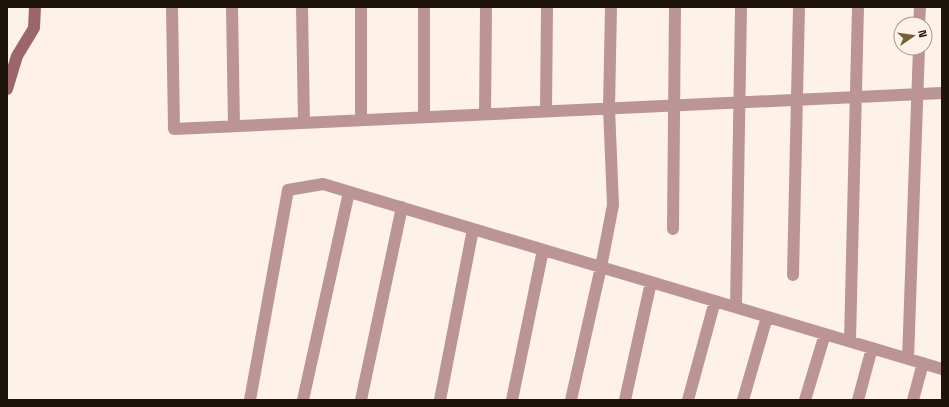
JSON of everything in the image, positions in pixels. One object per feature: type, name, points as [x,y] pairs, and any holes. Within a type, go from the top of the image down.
[{"type":"street","points":[[7,89],[17,56],[34,28],[35,7]]},
{"type":"street","points":[[172,7],[174,129],[942,93]]},
{"type":"street","points":[[232,7],[234,126]]},
{"type":"street","points":[[302,7],[304,122]]},
{"type":"street","points":[[361,7],[361,120]]},
{"type":"street","points":[[424,7],[424,117]]},
{"type":"street","points":[[485,114],[486,7]]},
{"type":"street","points":[[546,111],[547,7]]},
{"type":"street","points":[[570,400],[601,267],[613,205],[609,108],[611,7]]},
{"type":"street","points":[[673,229],[675,7]]},
{"type":"street","points":[[736,308],[741,7]]},
{"type":"street","points":[[793,275],[799,7]]},
{"type":"street","points":[[850,341],[858,7]]},
{"type":"street","points":[[908,359],[919,56]]},
{"type":"street","points":[[250,400],[288,190],[323,184],[942,369]]},
{"type":"street","points":[[303,400],[349,192]]},
{"type":"street","points":[[361,400],[402,208]]},
{"type":"street","points":[[440,400],[473,229]]},
{"type":"street","points":[[512,400],[543,250]]},
{"type":"street","points":[[625,400],[651,282]]},
{"type":"street","points":[[688,400],[715,301]]},
{"type":"street","points":[[743,400],[767,317]]},
{"type":"street","points":[[805,400],[825,334]]},
{"type":"street","points":[[858,400],[872,348]]},
{"type":"street","points":[[913,400],[923,363]]}]
